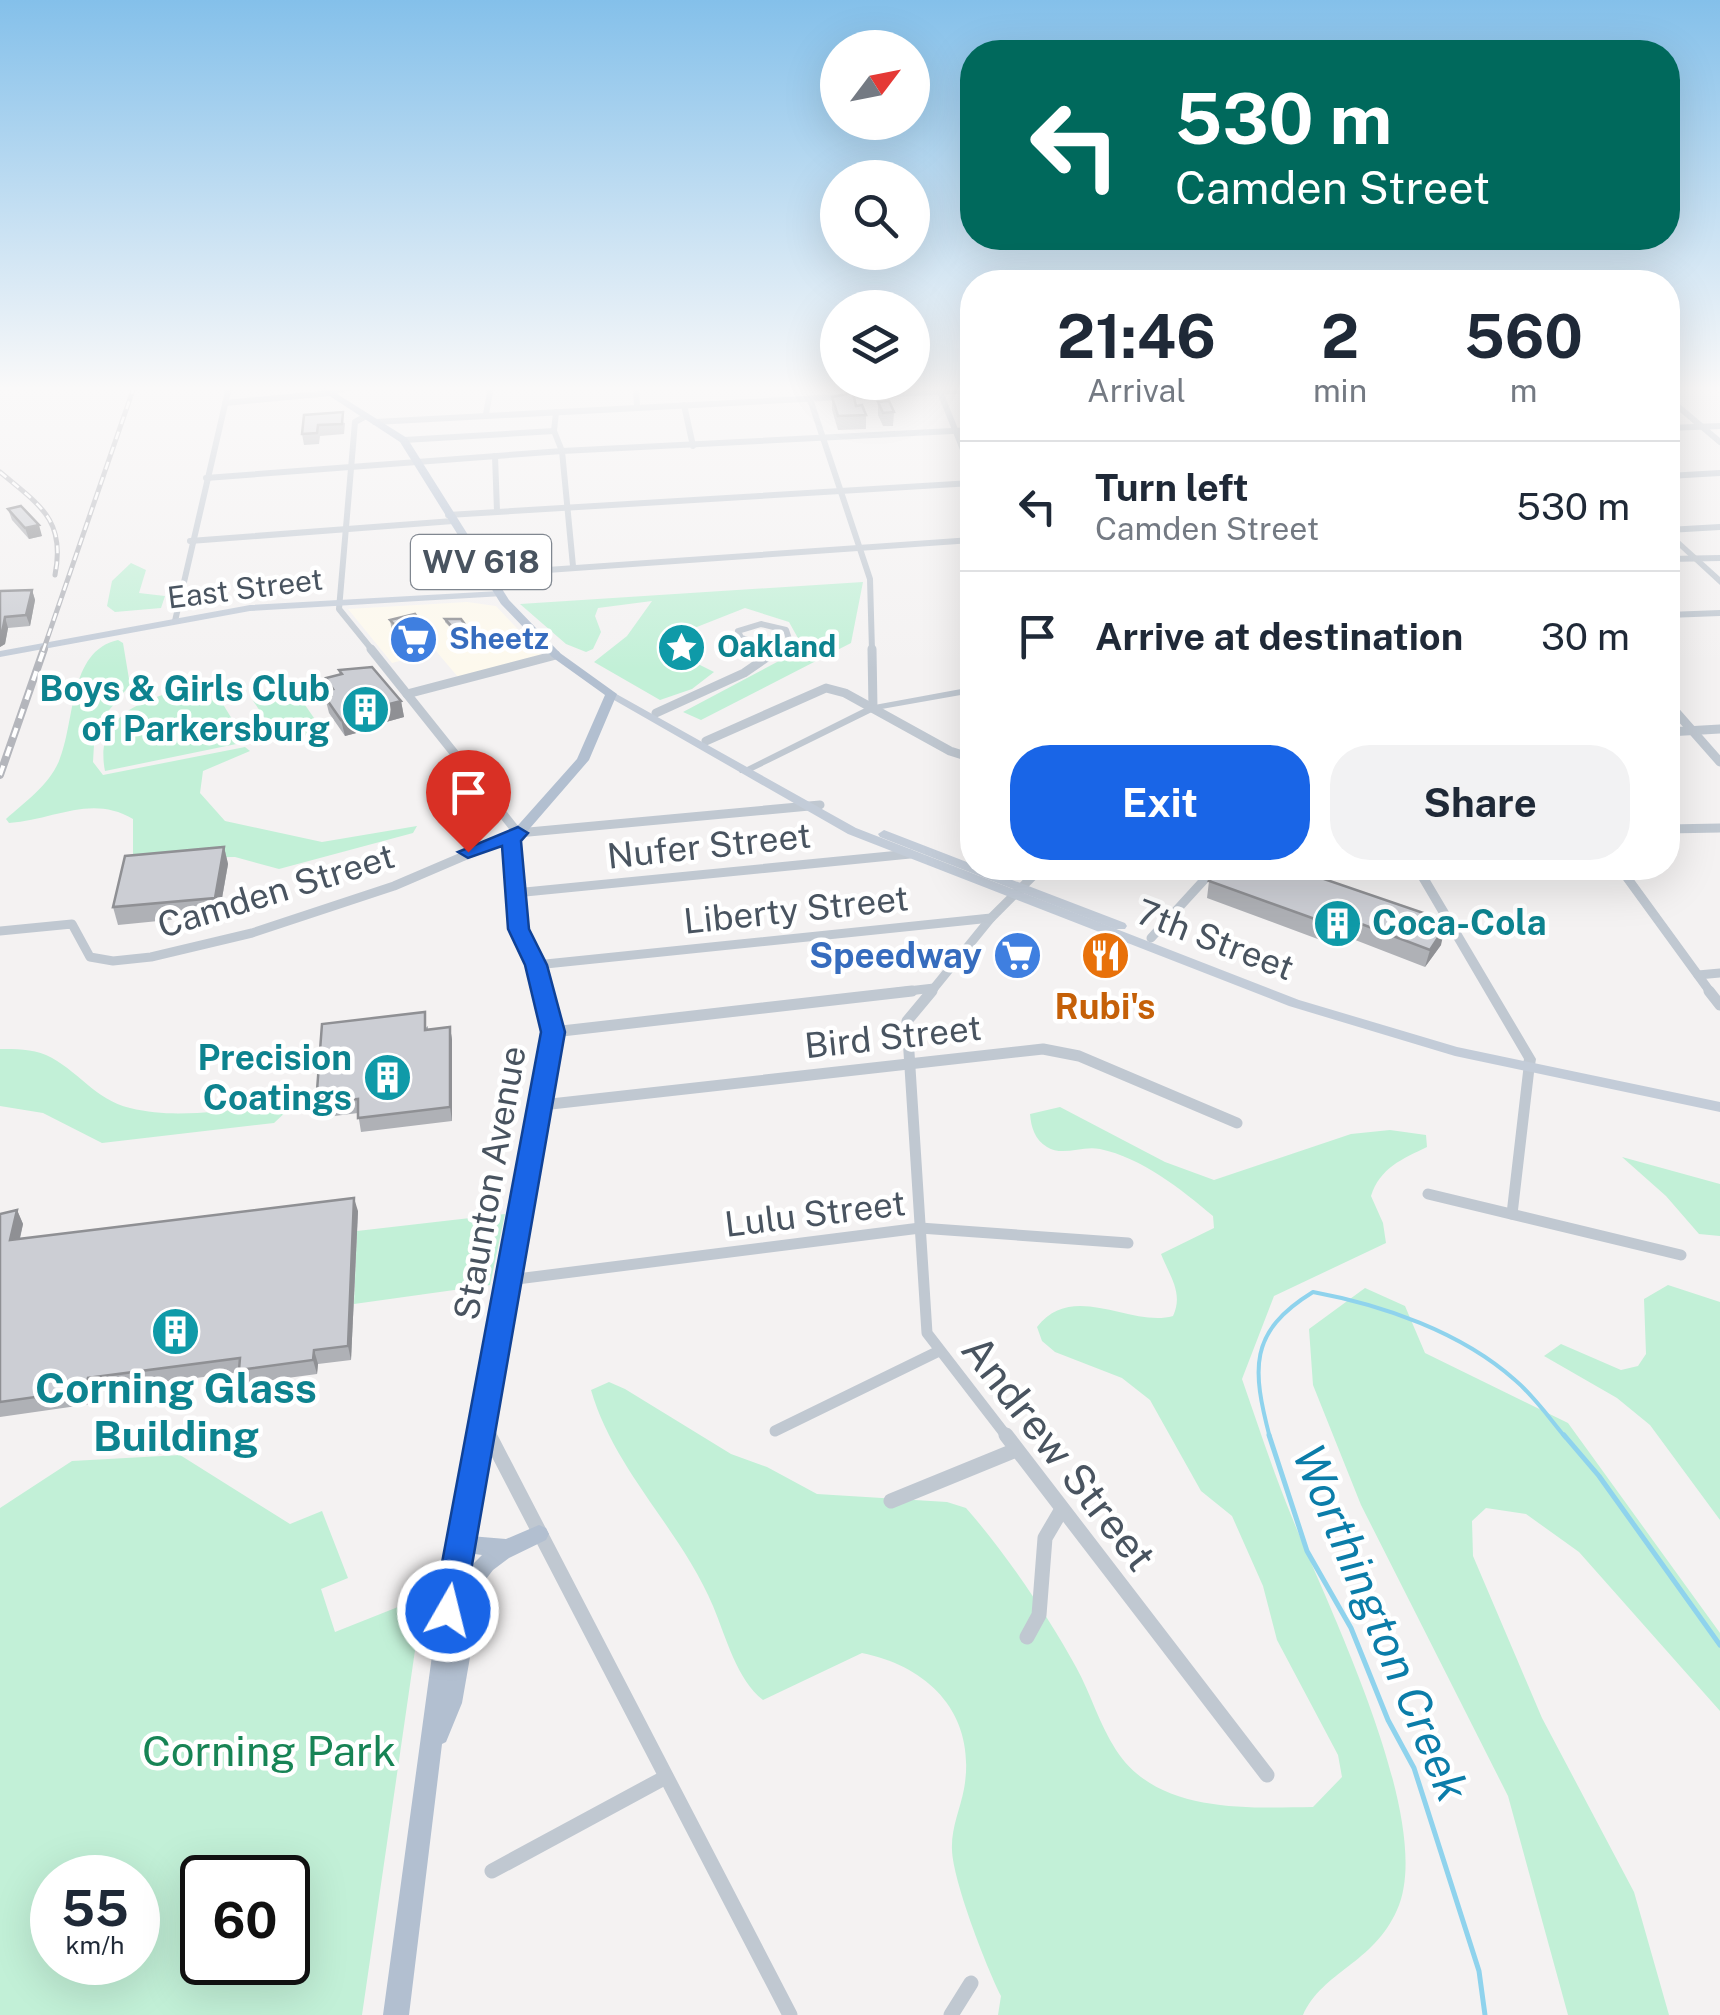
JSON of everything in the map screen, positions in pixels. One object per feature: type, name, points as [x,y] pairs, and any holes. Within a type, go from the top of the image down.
[{"type":"main road","name":"7th Street","points":[[427,481],[490,574],[499,594],[556,655],[612,694],[812,805],[910,854],[960,871]]},
{"type":"main road","name":"East Street","points":[[0,654],[250,608],[499,594]]},
{"type":"main road","name":"7th Street","points":[[612,694],[656,713],[748,769]]},
{"type":"main road","points":[[518,833],[583,760],[612,694]]},
{"type":"main road","name":"7th Street","points":[[812,805],[960,867]]},
{"type":"main road","name":"Staunton Avenue","points":[[396,2015],[459,1544],[553,1032],[536,965],[518,929],[511,841],[518,833]]},
{"type":"main road","name":"7th Street","points":[[984,880],[1380,1023],[1529,1064],[1720,1098]]},
{"type":"main road","name":"7th Street","points":[[990,880],[1320,1012],[1720,1107]]},
{"type":"main road","points":[[430,1753],[451,1704],[473,1580],[481,1566],[506,1548],[539,1534]]},
{"type":"main road","points":[[459,1544],[506,1548]]},
{"type":"street","points":[[175,621],[205,481]]},
{"type":"street","points":[[350,481],[338,604],[518,833]]},
{"type":"street","points":[[496,481],[497,512]]},
{"type":"street","points":[[564,481],[573,566]]},
{"type":"street","points":[[839,481],[870,579],[873,708]]},
{"type":"street","points":[[190,541],[497,512],[960,484]]},
{"type":"street","points":[[1680,530],[1720,527]]},
{"type":"street","points":[[490,574],[960,541]]},
{"type":"street","points":[[1680,543],[1720,582]]},
{"type":"street","points":[[1680,559],[1720,558]]},
{"type":"street","points":[[1680,615],[1720,613]]},
{"type":"street","points":[[656,713],[747,671],[781,648],[789,639],[786,630],[775,625],[749,626],[738,631],[746,640],[781,648]]},
{"type":"street","points":[[407,694],[556,655]]},
{"type":"street","points":[[706,742],[808,692],[826,688],[844,693],[960,752]]},
{"type":"street","points":[[748,769],[873,708],[960,692]]},
{"type":"street","points":[[1680,716],[1720,762]]},
{"type":"street","points":[[1680,731],[1720,729]]},
{"type":"street","name":"Camden Street","points":[[0,931],[72,924],[90,957],[112,963],[199,949],[418,877],[493,840],[518,833],[812,805]]},
{"type":"street","points":[[1680,829],[1720,828]]},
{"type":"street","name":"Nufer Street","points":[[515,893],[910,854]]},
{"type":"street","points":[[991,918],[1027,880]]},
{"type":"street","points":[[1151,938],[1204,880]]},
{"type":"street","points":[[1425,880],[1529,1064],[1512,1214]]},
{"type":"street","points":[[1629,880],[1720,1005]]},
{"type":"street","name":"Liberty Street","points":[[536,965],[991,918]]},
{"type":"street","name":"Andrew Street","points":[[991,918],[906,1021],[927,1332],[1268,1774]]},
{"type":"street","points":[[1437,923],[1455,929]]},
{"type":"street","points":[[1698,975],[1720,974]]},
{"type":"street","points":[[553,1032],[934,988]]},
{"type":"street","name":"Bird Street","points":[[542,1105],[911,1062],[1056,1050],[1237,1123]]},
{"type":"street","points":[[1428,1194],[1681,1255]]},
{"type":"street","name":"Lulu Street","points":[[509,1280],[920,1228],[1128,1243]]},
{"type":"street","points":[[775,1431],[939,1351]]},
{"type":"street","points":[[482,1424],[790,2015]]},
{"type":"street","points":[[891,1501],[981,1468],[1016,1450]]},
{"type":"street","points":[[1027,1637],[1039,1615],[1044,1538],[1062,1509]]},
{"type":"street","points":[[492,1871],[666,1778]]},
{"type":"street","points":[[951,2015],[971,1983]]},
{"type":"shaded area","points":[[467,602],[496,606],[542,655],[458,677],[436,651],[392,663],[348,609]]},
{"type":"green space","points":[[131,563],[146,570],[139,593],[165,596],[161,608],[115,612],[107,606],[112,581]]},
{"type":"green space","points":[[863,582],[851,643],[701,720],[683,712],[792,654],[799,640],[789,622],[745,608],[668,639],[672,651],[714,672],[692,689],[660,700],[594,662],[627,636],[652,601],[598,608],[595,616],[601,632],[593,649],[586,652],[566,644],[520,604]]},
{"type":"green space","points":[[118,640],[123,643],[130,685],[95,727],[93,762],[103,775],[245,747],[250,751],[203,771],[200,793],[225,821],[322,842],[417,826],[413,833],[279,869],[235,857],[133,858],[133,819],[102,809],[72,810],[9,823],[6,819],[55,770],[76,690],[90,658]]},
{"type":"green space","points":[[210,683],[246,742],[105,771],[104,749],[109,732],[120,718],[152,699]]},
{"type":"green space","points":[[294,689],[323,731],[280,742],[252,699]]},
{"type":"green space","points":[[0,1049],[46,1055],[106,1098],[130,1108],[191,1113],[290,1108],[274,1123],[102,1143],[43,1113],[0,1106]]},
{"type":"green space","points":[[1060,1107],[1165,1162],[1214,1180],[1351,1134],[1390,1130],[1426,1135],[1427,1147],[1386,1171],[1371,1196],[1383,1223],[1386,1243],[1274,1296],[1242,1379],[1284,1498],[1372,1713],[1402,1824],[1405,1872],[1397,1910],[1375,1943],[1323,1988],[1303,2015],[998,2015],[1001,1996],[971,1923],[954,1864],[953,1834],[966,1763],[956,1718],[944,1699],[909,1670],[862,1653],[763,1700],[739,1670],[700,1578],[615,1447],[591,1390],[609,1382],[625,1389],[731,1454],[767,1467],[817,1494],[947,1502],[966,1508],[1039,1606],[1076,1667],[1110,1740],[1134,1771],[1155,1786],[1206,1803],[1313,1807],[1342,1777],[1338,1755],[1277,1640],[1263,1586],[1232,1516],[1201,1491],[1150,1400],[1122,1378],[1055,1352],[1042,1341],[1037,1327],[1051,1314],[1068,1307],[1103,1308],[1157,1318],[1173,1316],[1176,1292],[1161,1254],[1214,1228],[1213,1216],[1174,1185],[1131,1159],[1100,1149],[1060,1151],[1043,1144],[1034,1133],[1030,1114]]},
{"type":"green space","points":[[1622,1157],[1720,1184],[1720,1236],[1699,1234],[1666,1196]]},
{"type":"green space","points":[[505,1214],[490,1285],[354,1304],[357,1231]]},
{"type":"green space","points":[[1668,1285],[1720,1302],[1720,1520],[1650,1425],[1617,1398],[1544,1356],[1561,1344],[1621,1370],[1638,1366],[1646,1354],[1644,1299]]},
{"type":"green space","points":[[1365,1288],[1405,1306],[1425,1353],[1568,1423],[1720,1633],[1720,1711],[1579,1552],[1526,1514],[1486,1508],[1472,1521],[1473,1556],[1542,1718],[1634,1892],[1669,2015],[1568,2015],[1508,1796],[1361,1505],[1313,1385],[1309,1329]]},
{"type":"green space","name":"Corning Park","points":[[180,1455],[290,1524],[322,1511],[348,1578],[321,1589],[335,1632],[403,1605],[413,1603],[421,1609],[362,2015],[0,2015],[0,1508],[72,1461]]},
{"type":"building","points":[[21,506],[39,525],[25,528],[8,509]]},
{"type":"building","points":[[32,590],[26,615],[5,617],[0,634],[0,591]]},
{"type":"building","points":[[415,614],[428,631],[407,638],[390,620]]},
{"type":"building","name":"Sheetz","points":[[445,619],[461,619],[475,638],[465,641]]},
{"type":"building","points":[[372,667],[401,701],[341,720],[325,697],[331,696],[327,690],[333,689],[326,678],[342,674],[339,670]]},
{"type":"building","points":[[224,847],[215,898],[113,907],[125,856]]},
{"type":"building","points":[[1327,880],[1441,919],[1445,927],[1430,950],[1335,914],[1326,923],[1209,881]]},
{"type":"building","name":"Precision Coatings","points":[[425,1012],[425,1030],[450,1027],[450,1107],[358,1118],[358,1099],[316,1104],[322,1024]]},
{"type":"building","name":"Corning Glass Building","points":[[354,1198],[348,1346],[314,1350],[313,1360],[239,1370],[240,1358],[88,1378],[85,1390],[0,1402],[0,1214],[17,1210],[10,1240]]},
{"type":"waterway","name":"Worthington Creek","points":[[1270,1438],[1260,1392],[1260,1354],[1276,1322],[1313,1292],[1366,1304],[1446,1334],[1494,1363],[1522,1386],[1566,1438]]},
{"type":"waterway","name":"Worthington Creek","points":[[1269,1435],[1307,1551],[1351,1628],[1388,1720],[1414,1768],[1479,1971],[1485,2015]]},
{"type":"waterway","name":"Worthington Creek","points":[[1564,1435],[1599,1476],[1720,1645]]},
{"type":"railway","points":[[10,481],[37,504],[53,527],[57,540],[55,575]]},
{"type":"railway","points":[[43,651],[102,481]]},
{"type":"railway","points":[[0,775],[44,649]]},
{"type":"place","name":"Sheetz","points":[[414,639]]},
{"type":"place","name":"Oakland","points":[[682,647]]},
{"type":"place","name":"Boys & Girls Club of Parkersburg","points":[[365,709]]},
{"type":"place","name":"Coca-Cola","points":[[1337,923]]},
{"type":"place","name":"Rubi's","points":[[1105,955]]},
{"type":"place","name":"Speedway","points":[[1017,956]]},
{"type":"place","name":"Precision Coatings","points":[[387,1078]]},
{"type":"place","name":"Corning Glass Building","points":[[176,1332]]},
{"type":"route","points":[[448,1611],[553,1032],[536,965],[518,929],[511,841],[518,833],[468,852]]}]
